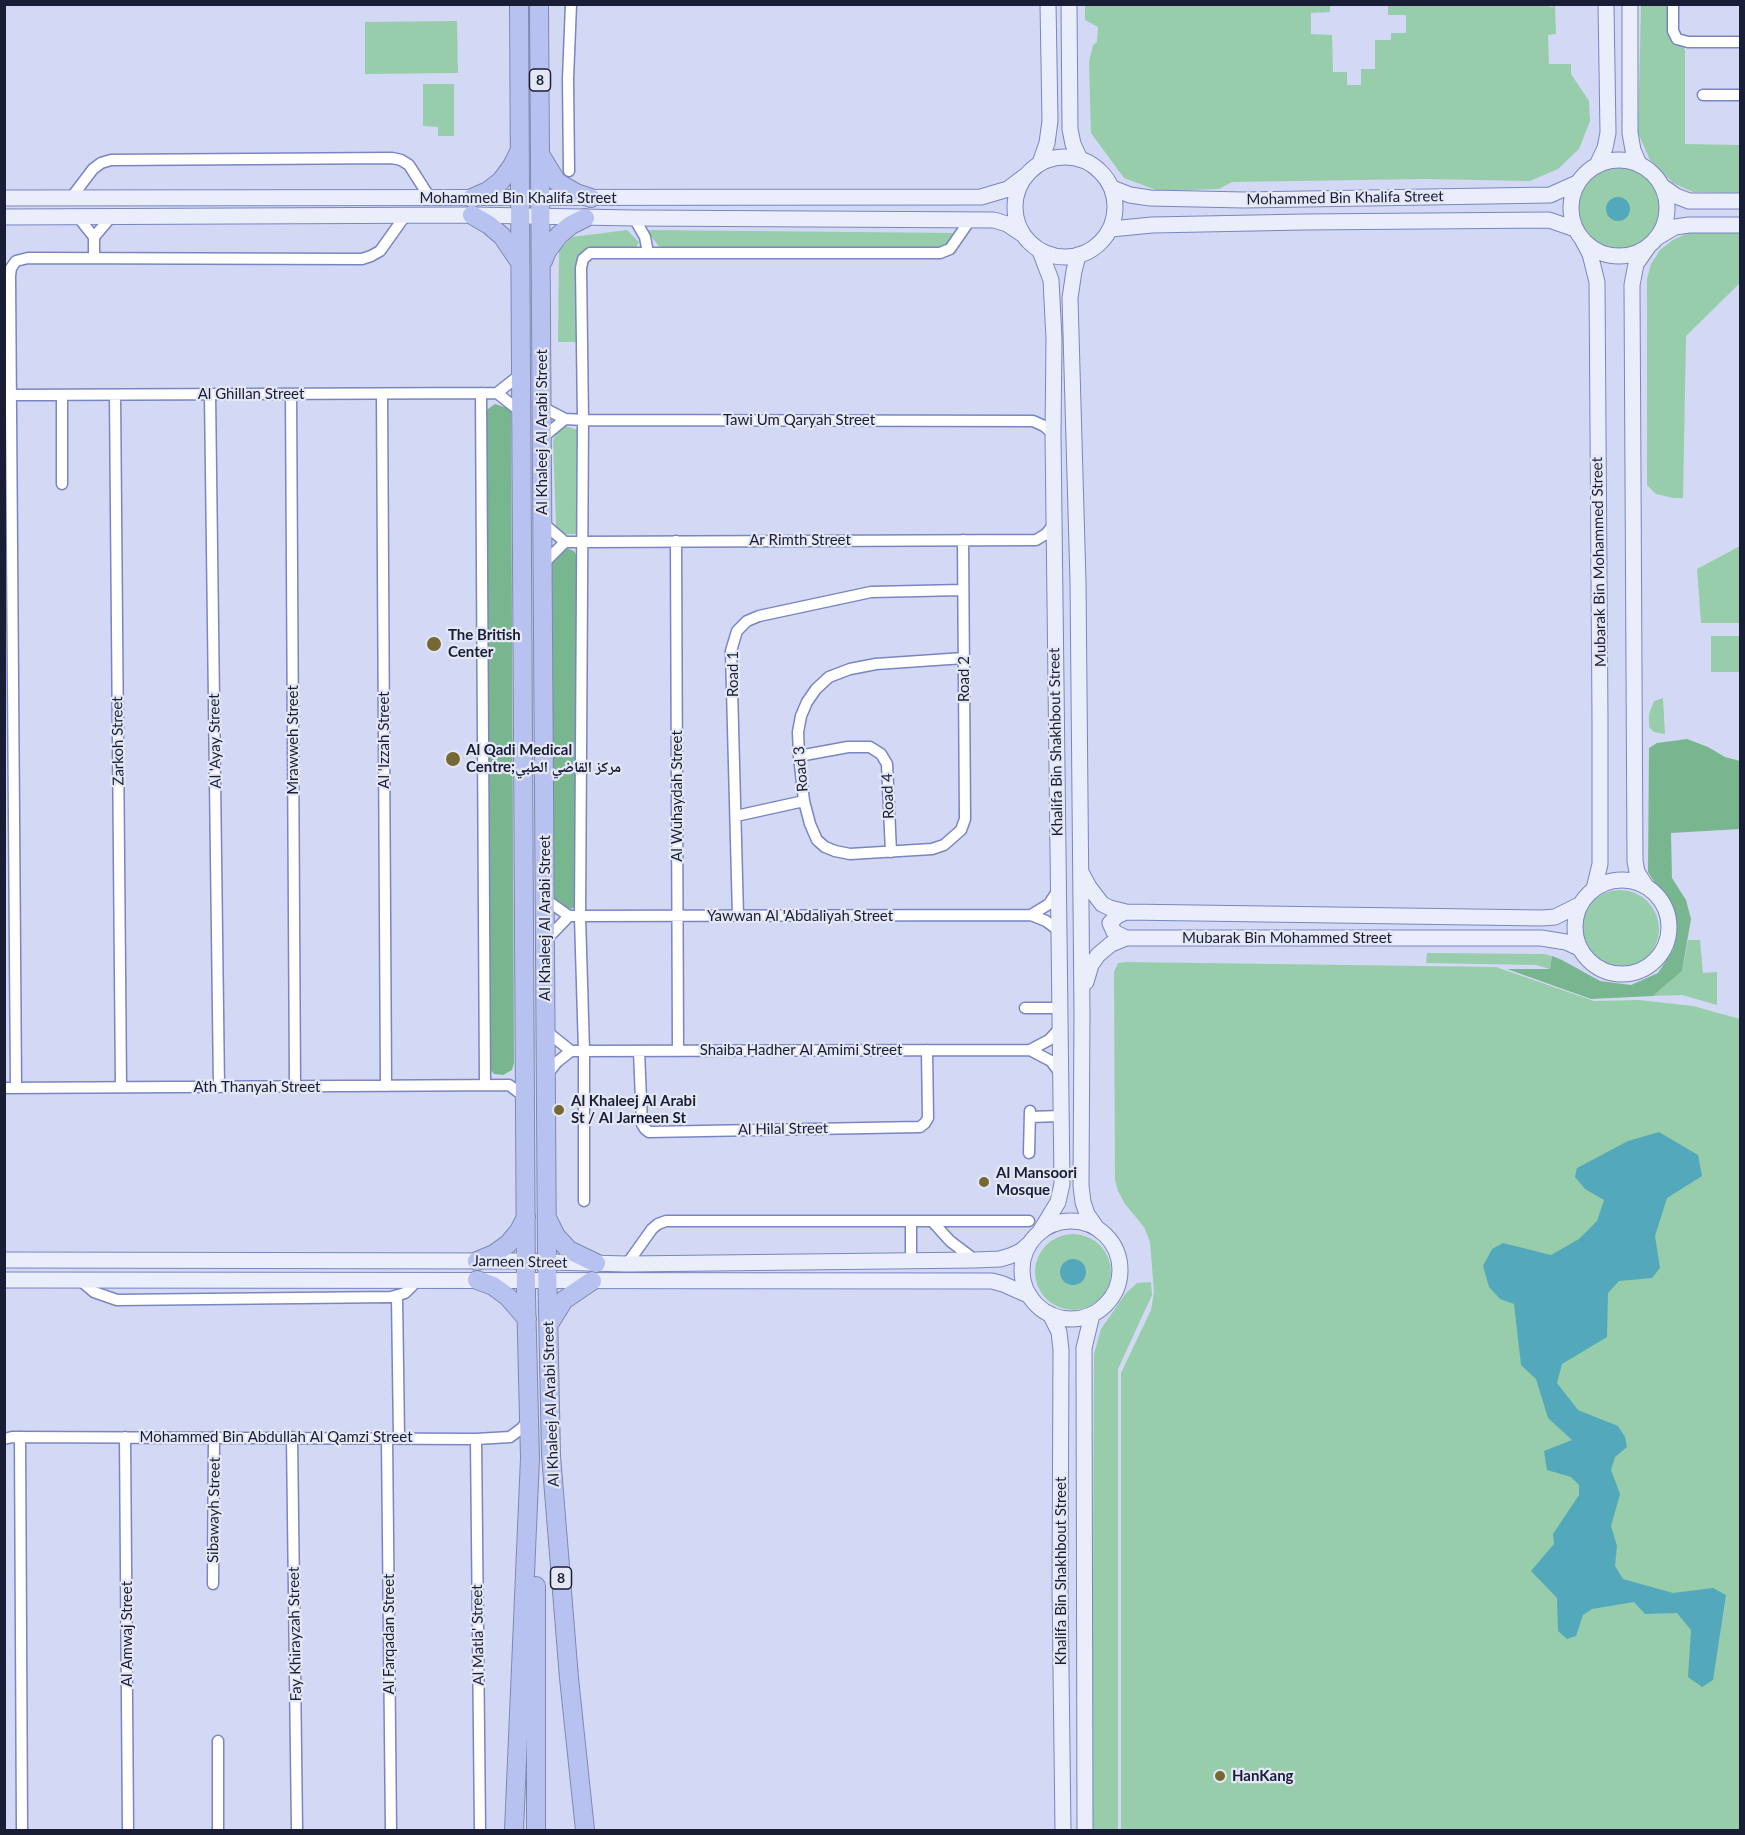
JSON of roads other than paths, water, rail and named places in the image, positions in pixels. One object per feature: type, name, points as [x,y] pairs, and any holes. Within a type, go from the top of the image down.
[{"type":"highway","name":"Al Khaleej Al Arabi Street","points":[[514,1830],[530,1458],[526,1280],[519,4]]},
{"type":"highway","name":"Al Khaleej Al Arabi Street","points":[[539,4],[547,1262],[551,1455],[569,1678],[585,1830]]},
{"type":"highway","points":[[520,150],[501,181],[472,207],[502,236],[520,263]]},
{"type":"highway","points":[[540,154],[547,169],[557,182],[569,190],[591,198]]},
{"type":"highway","points":[[541,269],[548,251],[559,235],[571,225],[585,218]]},
{"type":"highway","points":[[477,1261],[494,1254],[508,1244],[519,1231],[527,1215]]},
{"type":"highway","points":[[548,1220],[556,1236],[570,1250],[596,1263]]},
{"type":"highway","points":[[477,1280],[493,1286],[508,1297],[527,1319]]},
{"type":"highway","points":[[549,1325],[564,1300],[592,1281]]},
{"type":"highway","points":[[530,1458],[536,1547],[536,1830]]},
{"type":"main road","points":[[1040,163],[1047,143],[1050,121],[1047,4]]},
{"type":"main road","points":[[1069,4],[1069,121],[1073,144],[1080,159]]},
{"type":"main road","points":[[1597,165],[1605,148],[1608,133],[1606,4]]},
{"type":"main road","points":[[1630,4],[1630,133],[1633,150],[1640,164]]},
{"type":"main road","points":[[1067,156],[1080,159],[1094,165],[1112,188],[1116,202],[1115,216],[1111,229],[1103,242],[1092,250],[1065,258],[1052,256],[1040,251],[1022,234],[1016,220],[1015,204],[1018,189],[1025,176],[1040,163],[1067,156]]},
{"type":"main road","points":[[1646,886],[1633,881],[1620,880],[1606,883],[1594,889],[1581,904],[1575,918],[1575,934],[1579,948],[1589,961],[1602,970],[1618,975],[1634,974],[1648,968],[1660,957],[1668,942],[1670,926],[1667,911],[1659,897],[1646,886],[1637,872],[1635,861],[1632,285],[1636,264],[1653,242],[1664,225],[1667,212],[1662,186],[1656,177],[1640,164],[1625,160],[1611,160],[1586,172],[1577,183],[1572,198],[1571,214],[1578,233],[1596,250],[1609,255],[1622,256],[1636,253],[1653,242],[1675,227],[1740,225]]},
{"type":"main road","name":"Mohammed Bin Khalifa Street","points":[[4,217],[405,216],[472,207],[541,207],[591,198],[981,197],[1008,189],[1025,176]]},
{"type":"main road","name":"Mohammed Bin Khalifa Street","points":[[1112,188],[1130,195],[1150,198],[1244,200],[1550,195],[1577,183]]},
{"type":"main road","points":[[1662,186],[1676,196],[1689,201],[1740,201]]},
{"type":"main road","points":[[4,188],[27,198]]},
{"type":"main road","name":"Mohammed Bin Khalifa Street","points":[[4,198],[430,198],[472,207]]},
{"type":"main road","name":"Mohammed Bin Khalifa Street","points":[[541,207],[585,218],[994,220],[1007,224],[1022,234]]},
{"type":"main road","points":[[4,225],[20,217]]},
{"type":"main road","name":"Mohammed Bin Khalifa Street","points":[[1111,229],[1187,224],[1550,220],[1578,233]]},
{"type":"main road","name":"Mubarak Bin Mohammed Street","points":[[1578,233],[1590,254],[1597,282],[1600,864],[1594,889]]},
{"type":"main road","name":"Khalifa Bin Shakhbout Street","points":[[1035,1226],[1058,1202],[1062,1184],[1054,554],[1054,339],[1051,280],[1040,251]]},
{"type":"main road","name":"Khalifa Bin Shakhbout Street","points":[[1078,256],[1070,297],[1078,582],[1082,1014],[1081,1186],[1087,1214],[1096,1227]]},
{"type":"main road","name":"Mubarak Bin Mohammed Street","points":[[1080,869],[1099,901],[1110,908],[1126,912],[1542,918],[1555,917],[1581,904]]},
{"type":"main road","points":[[1126,912],[1117,916],[1110,923],[1114,932],[1126,938]]},
{"type":"main road","points":[[1082,1014],[1086,978],[1091,965],[1104,949],[1126,938]]},
{"type":"main road","name":"Mubarak Bin Mohammed Street","points":[[1126,938],[1541,938],[1566,942],[1579,948]]},
{"type":"main road","points":[[1068,1221],[1083,1222],[1096,1227],[1109,1238],[1117,1252],[1120,1268],[1119,1282],[1113,1296],[1104,1307],[1092,1314],[1071,1318],[1050,1314],[1030,1296],[1024,1283],[1022,1269],[1024,1255],[1035,1226],[1068,1221]]},
{"type":"main road","name":"Jarneen Street","points":[[4,1260],[527,1261],[627,1264],[975,1260],[1010,1256],[1021,1251],[1030,1242]]},
{"type":"main road","points":[[4,1246],[27,1260]]},
{"type":"main road","name":"Jarneen Street","points":[[4,1280],[992,1281],[1030,1296]]},
{"type":"main road","points":[[4,1294],[28,1280]]},
{"type":"main road","name":"Khalifa Bin Shakhbout Street","points":[[1050,1314],[1059,1332],[1061,1350],[1060,1589],[1063,1830]]},
{"type":"main road","name":"Khalifa Bin Shakhbout Street","points":[[1085,1830],[1084,1348],[1092,1314]]},
{"type":"street","points":[[569,171],[568,79],[571,4]]},
{"type":"street","points":[[1673,4],[1673,31],[1677,39],[1688,42],[1740,42]]},
{"type":"street","points":[[1703,94],[1740,95]]},
{"type":"street","points":[[71,198],[93,169],[111,160],[392,158],[409,165],[430,198]]},
{"type":"street","points":[[10,1088],[8,395],[10,276],[13,264],[24,258],[362,259],[380,251],[405,216]]},
{"type":"street","points":[[78,217],[94,237]]},
{"type":"street","points":[[93,258],[94,237],[111,217]]},
{"type":"street","points":[[634,218],[645,237],[648,253]]},
{"type":"street","points":[[584,1201],[584,1052],[580,917],[583,420],[581,268],[584,258],[590,254],[648,253],[940,253],[950,249],[970,220]]},
{"type":"street","points":[[521,374],[497,393],[521,412]]},
{"type":"street","points":[[481,393],[485,1085]]},
{"type":"street","name":"Al Ghillan Street","points":[[8,395],[497,393]]},
{"type":"street","name":"Zarkoh Street","points":[[115,394],[121,1088]]},
{"type":"street","name":"Al 'Ayay Street","points":[[210,394],[219,1087]]},
{"type":"street","name":"Mrawweh Street","points":[[291,394],[295,1086]]},
{"type":"street","name":"Al 'Izzah Street","points":[[381,394],[386,1086]]},
{"type":"street","points":[[62,395],[62,484]]},
{"type":"street","points":[[1033,421],[1045,416],[1053,404]]},
{"type":"street","name":"Tawi Um Qaryah Street","points":[[542,407],[565,419],[583,420],[1033,421]]},
{"type":"street","points":[[542,438],[565,419]]},
{"type":"street","points":[[1033,421],[1044,426],[1053,434]]},
{"type":"street","points":[[543,523],[565,542],[543,564]]},
{"type":"street","points":[[1054,524],[1046,534],[1036,540],[1054,554]]},
{"type":"street","name":"Road 2","points":[[963,540],[965,819]]},
{"type":"street","name":"Ar Rimth Street","points":[[565,542],[1036,540]]},
{"type":"street","name":"Al Wuhaydah Street","points":[[676,541],[678,1051]]},
{"type":"street","name":"Road 1","points":[[738,916],[731,651],[737,631],[747,621],[759,616],[871,592],[963,590]]},
{"type":"street","name":"Road 3","points":[[964,658],[876,664],[850,669],[829,677],[816,689],[807,702],[798,732],[804,801],[817,840],[825,847],[850,854],[932,849],[944,845],[961,830],[965,819]]},
{"type":"street","name":"Road 4","points":[[799,756],[848,747],[870,747],[881,754],[887,764],[891,852]]},
{"type":"street","points":[[736,816],[804,801]]},
{"type":"street","points":[[1031,915],[1049,904],[1058,890]]},
{"type":"street","points":[[545,899],[569,916],[545,941]]},
{"type":"street","name":"Yawwan Al 'Abdaliyah Street","points":[[569,916],[1031,915],[1046,921],[1058,930]]},
{"type":"street","points":[[1024,1008],[1059,1008]]},
{"type":"street","points":[[1030,1050],[1049,1040],[1059,1029]]},
{"type":"street","points":[[546,1031],[571,1051],[557,1062],[546,1076]]},
{"type":"street","name":"Al Hilal Street","points":[[639,1051],[642,1124],[649,1132],[920,1127],[928,1118],[927,1050]]},
{"type":"street","points":[[1030,1050],[1051,1061],[1060,1074]]},
{"type":"street","name":"Shaiba Hadher Al Amimi Street","points":[[571,1051],[1030,1050]]},
{"type":"street","points":[[525,1069],[509,1085],[526,1097]]},
{"type":"street","name":"Ath Thanyah Street","points":[[10,1088],[509,1085]]},
{"type":"street","points":[[1029,1153],[1030,1114],[1061,1116]]},
{"type":"street","points":[[627,1264],[652,1229],[666,1221],[955,1221],[1035,1226]]},
{"type":"street","points":[[911,1221],[912,1260]]},
{"type":"street","points":[[932,1221],[950,1241],[975,1260]]},
{"type":"street","points":[[950,1241],[949,1233],[955,1221]]},
{"type":"street","points":[[80,1280],[94,1292],[117,1300],[397,1296],[410,1289],[418,1280]]},
{"type":"street","points":[[393,1438],[397,1296]]},
{"type":"street","name":"Mohammed Bin Abdullah Al Qamzi Street","points":[[10,1436],[476,1439],[510,1437],[522,1428],[530,1416]]},
{"type":"street","points":[[10,1436],[22,1830]]},
{"type":"street","name":"Al Amwaj Street","points":[[126,1437],[128,1830]]},
{"type":"street","name":"Sibawayh Street","points":[[213,1584],[214,1437]]},
{"type":"street","name":"Fay Khirayzah Street","points":[[292,1437],[297,1830]]},
{"type":"street","name":"Al Farqadan Street","points":[[391,1830],[393,1438]]},
{"type":"street","name":"Al Matla' Street","points":[[476,1439],[480,1830]]},
{"type":"street","points":[[218,1741],[218,1830]]},
{"type":"water","points":[[1618,197],[1627,200],[1630,209],[1627,218],[1618,221],[1609,218],[1606,209],[1609,200]]},
{"type":"water","points":[[1659,1132],[1698,1155],[1702,1176],[1667,1198],[1655,1236],[1660,1268],[1652,1278],[1619,1281],[1608,1293],[1607,1337],[1562,1364],[1557,1383],[1578,1410],[1618,1426],[1625,1437],[1627,1447],[1615,1457],[1611,1470],[1620,1494],[1611,1526],[1617,1546],[1615,1566],[1623,1579],[1673,1593],[1713,1588],[1726,1595],[1713,1680],[1702,1687],[1688,1677],[1691,1630],[1677,1613],[1645,1614],[1634,1602],[1592,1609],[1583,1615],[1576,1636],[1567,1639],[1558,1631],[1557,1598],[1531,1571],[1554,1544],[1553,1534],[1579,1495],[1579,1485],[1571,1477],[1547,1470],[1544,1451],[1572,1440],[1548,1418],[1536,1379],[1521,1365],[1514,1304],[1500,1299],[1489,1287],[1483,1266],[1492,1249],[1503,1243],[1551,1255],[1579,1239],[1597,1221],[1604,1200],[1585,1189],[1575,1177],[1577,1168],[1628,1141]]},
{"type":"water","points":[[1073,1259],[1082,1263],[1086,1272],[1082,1281],[1073,1285],[1064,1281],[1060,1272],[1064,1263]]},
{"type":"place","name":"The British Center","points":[[434,644]]},
{"type":"place","name":"Al Qadi Medical Centre;مركز القاضي الطبي","points":[[453,759]]},
{"type":"place","name":"Al Khaleej Al Arabi St / Al Jarneen St","points":[[559,1110]]},
{"type":"place","name":"Al Mansoori Mosque","points":[[984,1182]]},
{"type":"place","name":"HanKang","points":[[1220,1776]]}]
